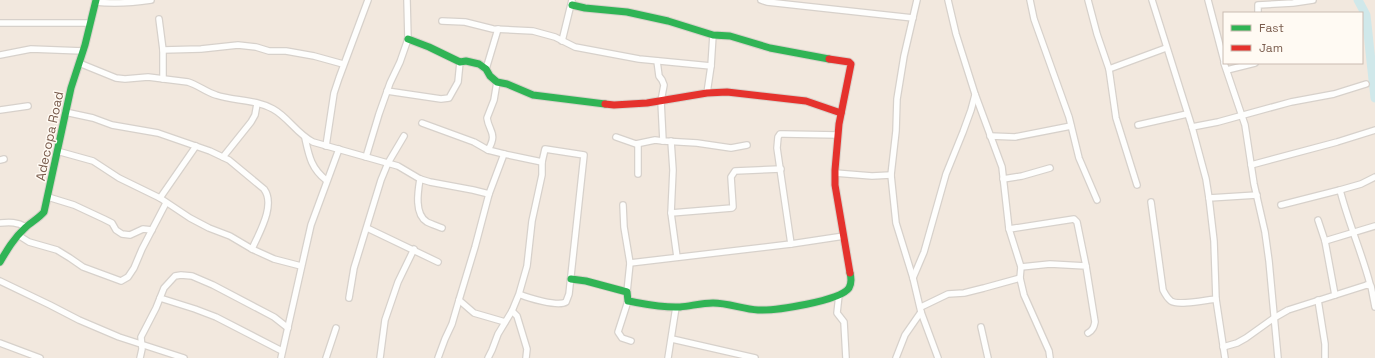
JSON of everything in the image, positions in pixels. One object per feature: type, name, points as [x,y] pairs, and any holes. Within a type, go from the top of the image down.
[{"type":"street","points":[[96,1],[110,3],[151,0]]},
{"type":"street","points":[[326,146],[334,93],[343,64],[368,0]]},
{"type":"street","points":[[366,157],[378,114],[408,39],[407,0]]},
{"type":"street","points":[[761,0],[767,2],[913,18]]},
{"type":"street","points":[[917,0],[904,56],[897,99],[896,131],[891,175],[896,223],[921,310],[938,358]]},
{"type":"street","points":[[948,0],[956,34],[975,94],[1002,167],[1009,229],[1020,267],[1020,278],[1024,295],[1049,351],[1050,358]]},
{"type":"street","points":[[1030,0],[1034,19],[1069,117],[1079,158],[1097,200]]},
{"type":"street","points":[[1088,0],[1097,34],[1109,69],[1116,118],[1137,185]]},
{"type":"street","points":[[1152,0],[1192,127],[1209,198],[1214,241],[1216,299],[1225,358]]},
{"type":"street","points":[[1208,0],[1223,58]]},
{"type":"street","points":[[1258,12],[1258,5],[1313,0]]},
{"type":"street","name":"Adecopa Road","points":[[0,262],[14,239],[44,212],[65,112],[96,1]]},
{"type":"street","points":[[562,41],[572,3],[584,8],[627,12],[668,21],[713,35],[730,36],[770,48],[849,62],[851,64],[841,113],[834,173],[851,278],[848,290],[839,295],[798,306],[773,310],[758,310],[713,304],[655,307],[628,301]]},
{"type":"street","points":[[159,19],[163,50],[163,79]]},
{"type":"street","points":[[442,21],[458,21],[498,29],[533,31],[549,35],[575,48],[640,60],[711,66]]},
{"type":"street","points":[[0,23],[90,23]]},
{"type":"street","points":[[486,69],[498,29]]},
{"type":"street","points":[[707,93],[711,66],[713,35]]},
{"type":"street","points":[[408,39],[460,62],[466,61],[479,64],[486,69],[490,76],[497,82],[507,84],[532,95],[614,105],[636,104],[707,93],[727,92],[806,101],[841,113]]},
{"type":"street","points":[[163,50],[201,49],[238,45],[256,47],[269,51],[286,51],[314,56],[343,64]]},
{"type":"street","points":[[1109,69],[1166,48]]},
{"type":"street","points":[[0,55],[31,49],[83,51]]},
{"type":"street","points":[[658,61],[658,76],[664,85],[662,101],[663,141]]},
{"type":"street","points":[[387,91],[441,99],[449,98],[458,82],[460,62]]},
{"type":"street","points":[[79,63],[116,78],[125,80],[148,77],[188,82],[214,95],[272,108],[286,119],[305,138],[313,142],[398,166],[420,179],[430,182],[489,194]]},
{"type":"street","points":[[1224,64],[1242,114],[1248,137],[1251,165],[1270,262],[1278,358]]},
{"type":"street","points":[[1226,70],[1251,64]]},
{"type":"street","points":[[488,150],[491,144],[493,132],[487,118],[494,100],[497,82]]},
{"type":"street","points":[[1192,127],[1218,122],[1242,114],[1291,102],[1334,94],[1366,84]]},
{"type":"street","points":[[913,278],[924,252],[946,174],[971,110],[975,94]]},
{"type":"street","points":[[223,157],[252,122],[257,104]]},
{"type":"street","points":[[0,110],[28,106]]},
{"type":"street","points":[[65,112],[93,118],[112,125],[158,133],[223,157],[239,167],[264,189],[269,200],[266,216],[252,249]]},
{"type":"street","points":[[1138,125],[1187,114]]},
{"type":"street","points":[[422,123],[474,142],[488,150],[542,162]]},
{"type":"street","points":[[990,136],[1015,137],[1071,126]]},
{"type":"street","points":[[1251,165],[1337,142],[1375,130]]},
{"type":"street","points":[[791,244],[777,148],[778,137],[780,134],[838,135]]},
{"type":"street","points":[[349,298],[354,268],[381,180],[388,163],[404,136]]},
{"type":"street","points":[[616,137],[638,144],[655,140],[697,143],[731,148],[747,145]]},
{"type":"street","points":[[305,138],[311,162],[326,180]]},
{"type":"street","points":[[671,141],[673,170],[671,213],[676,257]]},
{"type":"street","points":[[638,144],[638,174]]},
{"type":"street","points":[[160,198],[196,146]]},
{"type":"street","points":[[488,358],[505,322],[512,311],[519,294],[527,266],[532,221],[542,175],[542,162],[545,149],[548,148],[582,154],[585,156],[571,279],[569,294],[566,302],[560,304],[528,298],[519,294]]},
{"type":"street","points":[[281,358],[311,225],[338,149]]},
{"type":"street","points":[[57,151],[93,161],[118,178],[160,198],[209,228],[230,236],[252,249],[274,259],[301,266]]},
{"type":"street","points":[[438,358],[452,324],[489,194],[504,154]]},
{"type":"street","points":[[1003,179],[1022,176],[1050,168]]},
{"type":"street","points":[[671,213],[732,208],[731,177],[735,171],[781,170]]},
{"type":"street","points":[[834,173],[872,176],[891,175]]},
{"type":"street","points":[[1281,205],[1361,184],[1375,177]]},
{"type":"street","points":[[420,179],[418,201],[421,214],[425,221],[442,228]]},
{"type":"street","points":[[1340,190],[1370,284],[1367,286]]},
{"type":"street","points":[[1209,198],[1257,195]]},
{"type":"street","points":[[48,197],[74,205],[104,219],[112,223],[116,230],[122,234],[130,235],[142,229],[152,230]]},
{"type":"street","points":[[1151,202],[1163,290],[1166,297],[1174,302],[1183,303],[1216,299]]},
{"type":"street","points":[[18,235],[29,242],[57,250],[83,267],[121,281],[128,277],[134,268],[142,249],[166,203]]},
{"type":"street","points":[[623,205],[624,227],[630,263],[627,292],[628,301],[618,332],[622,338],[632,341]]},
{"type":"street","points":[[1009,229],[1074,219],[1077,222],[1095,322],[1092,331],[1088,333]]},
{"type":"street","points":[[1318,220],[1325,241],[1335,295]]},
{"type":"street","points":[[0,223],[13,222],[19,223],[26,227]]},
{"type":"street","points":[[1325,241],[1375,226]]},
{"type":"street","points":[[367,228],[414,249],[438,262]]},
{"type":"street","points":[[630,263],[791,244],[844,236]]},
{"type":"street","points":[[380,358],[385,320],[398,282],[414,249]]},
{"type":"street","points":[[1020,267],[1050,264],[1086,266]]},
{"type":"street","points":[[140,358],[142,344],[141,337],[156,308],[164,288],[175,276],[192,276],[213,285],[274,317],[288,328]]},
{"type":"street","points":[[896,358],[905,335],[921,310],[948,294],[964,293],[1020,278]]},
{"type":"street","points":[[571,279],[586,281],[627,292]]},
{"type":"street","points":[[0,281],[79,320],[119,337],[184,358]]},
{"type":"street","points":[[1223,347],[1237,343],[1246,338],[1288,310],[1367,286],[1371,286],[1375,307]]},
{"type":"street","points":[[839,295],[837,313],[844,322],[846,358]]},
{"type":"street","points":[[160,298],[195,309],[230,323],[282,351]]},
{"type":"street","points":[[459,300],[474,313],[505,322]]},
{"type":"street","points":[[1318,300],[1325,344],[1325,358]]},
{"type":"street","points":[[668,358],[676,307]]},
{"type":"street","points":[[512,311],[517,316],[527,348],[526,358]]},
{"type":"street","points":[[981,327],[988,358]]},
{"type":"street","points":[[326,358],[336,328]]},
{"type":"street","points":[[672,339],[755,358]]},
{"type":"street","points":[[0,343],[40,358]]},
{"type":"shaded area","points":[[0,0],[1375,0],[1375,358],[0,358]]},
{"type":"waterway","points":[[1358,0],[1366,15],[1375,98]]},
{"type":"traffic: fast","points":[[0,262],[17,236],[44,212],[71,88],[85,45],[96,0]]},
{"type":"traffic: fast","points":[[572,5],[585,8],[627,12],[668,21],[713,35],[730,36],[770,48],[829,59]]},
{"type":"traffic: fast","points":[[408,39],[460,62],[466,61],[479,64],[486,69],[490,76],[497,82],[507,84],[533,95],[605,104]]},
{"type":"traffic: fast","points":[[571,279],[586,281],[627,292],[628,301],[654,306],[680,307],[713,303],[766,310],[792,307],[821,301],[843,293],[850,286],[850,273]]},
{"type":"traffic: jam","points":[[829,59],[849,62],[851,64],[839,124],[835,170],[835,185],[850,273]]},
{"type":"traffic: jam","points":[[605,104],[614,105],[647,103],[707,93],[727,92],[806,101],[841,113]]}]
